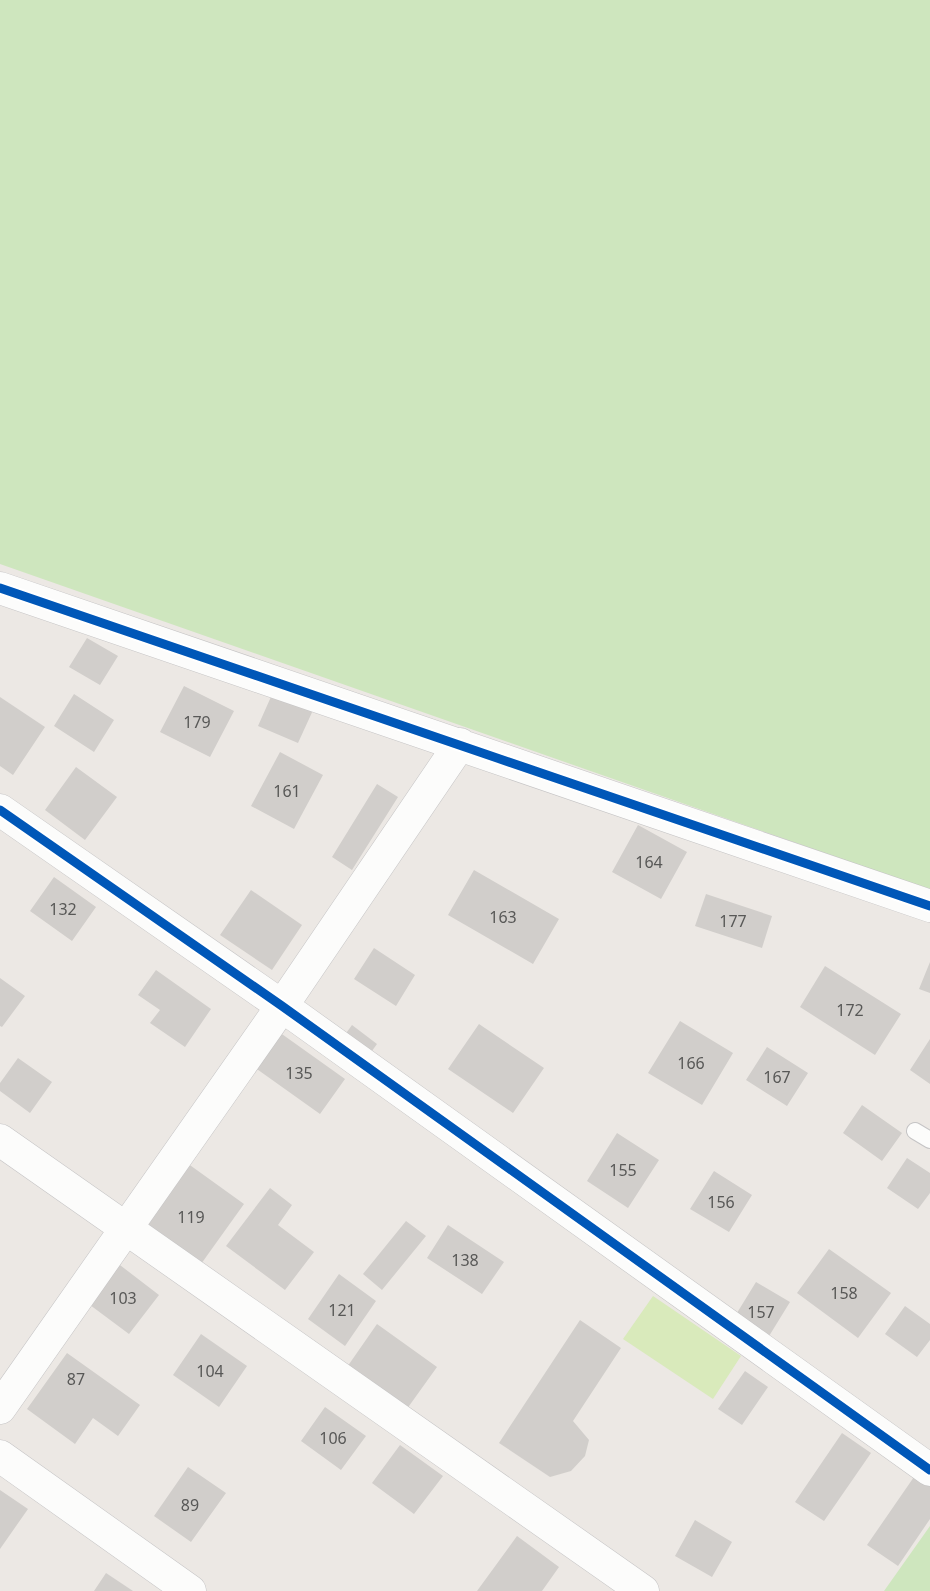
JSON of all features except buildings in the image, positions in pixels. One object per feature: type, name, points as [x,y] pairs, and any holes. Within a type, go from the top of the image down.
[{"type":"street","points":[[0,588],[930,906]]},
{"type":"street","points":[[0,1408],[282,1006],[460,744]]},
{"type":"street","points":[[0,810],[282,1006],[930,1470]]},
{"type":"street","points":[[0,1140],[643,1591]]},
{"type":"street","points":[[0,1456],[190,1591]]},
{"type":"lane","points":[[915,1131],[930,1140]]},
{"type":"green space","points":[[0,0],[930,0],[930,890],[0,564]]},
{"type":"green space","points":[[653,1296],[741,1356],[713,1399],[623,1339]]},
{"type":"green space","points":[[930,1526],[930,1591],[884,1591]]},
{"type":"cycle path","points":[[0,588],[930,906]]},
{"type":"cycle path","points":[[0,810],[282,1006],[930,1470]]}]
